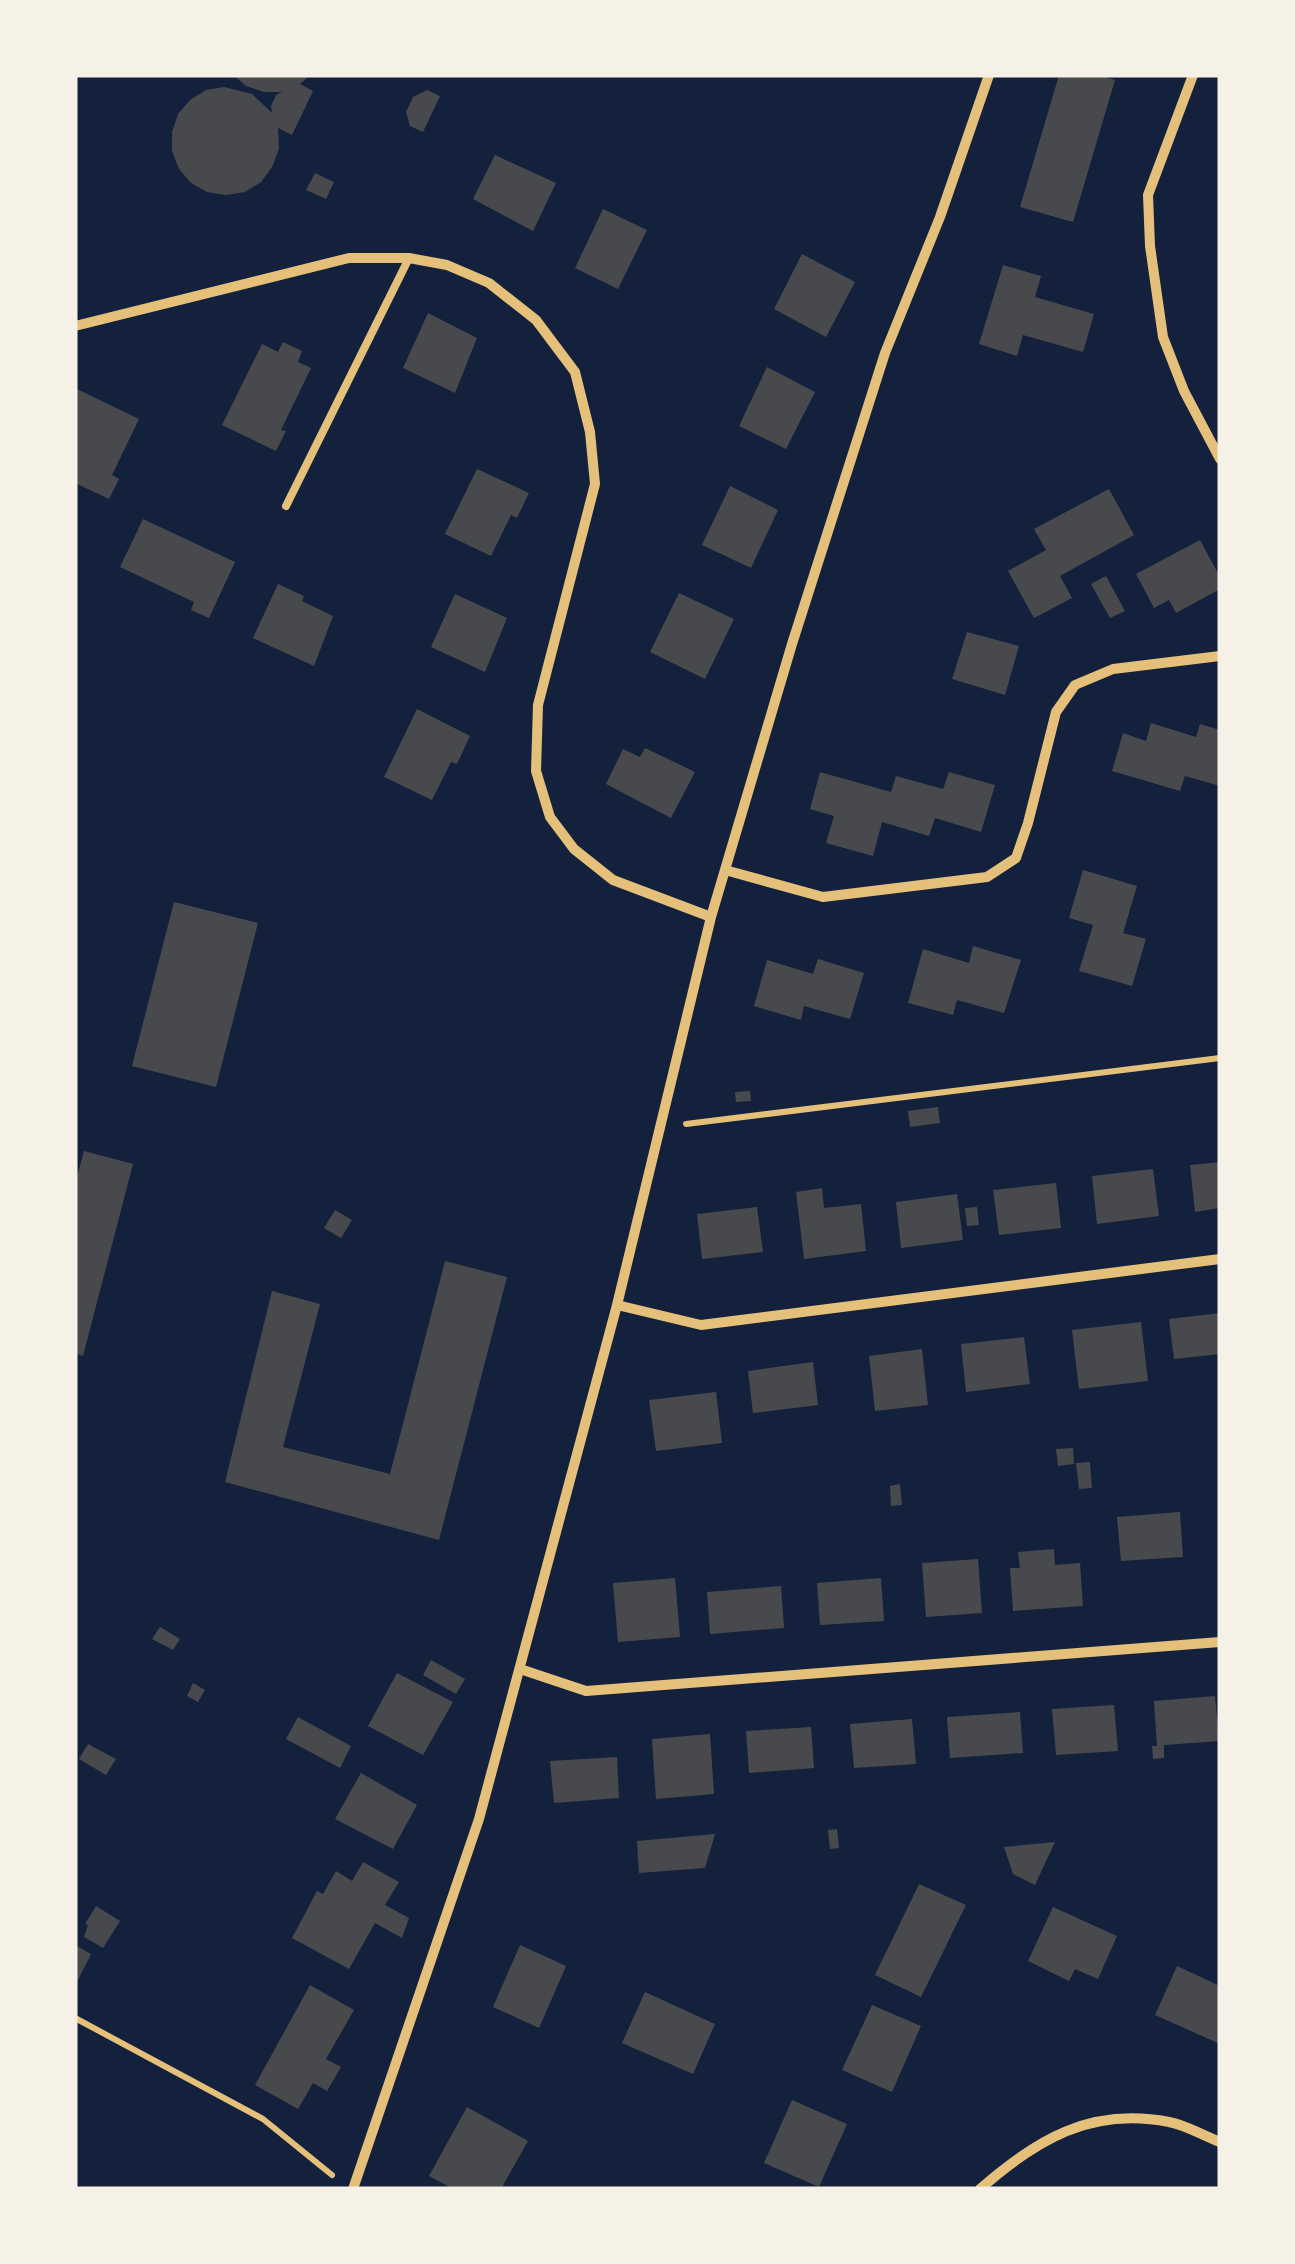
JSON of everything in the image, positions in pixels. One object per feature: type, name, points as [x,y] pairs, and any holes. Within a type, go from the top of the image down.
[{"type":"street","points":[[353,2189],[479,1819],[617,1305],[711,918],[792,644],[885,353],[940,217],[988,75]]},
{"type":"street","points":[[1192,75],[1148,195],[1150,246],[1163,336],[1184,390],[1220,459]]},
{"type":"street","points":[[75,326],[349,258],[409,258],[447,265],[489,284],[536,320],[575,372],[590,432],[595,484],[538,705],[536,771],[550,817],[574,849],[613,880],[711,918]]},
{"type":"street","points":[[725,870],[823,897],[987,877],[1016,858],[1056,712],[1075,685],[1114,669],[1220,656]]},
{"type":"street","points":[[617,1305],[701,1324],[1220,1259]]},
{"type":"street","points":[[520,1669],[586,1691],[1220,1642]]},
{"type":"street","points":[[980,2189],[1016,2158],[1066,2128],[1118,2118],[1172,2122],[1220,2142]]},
{"type":"lane","points":[[286,506],[409,258]]},
{"type":"path","points":[[660,1128],[1220,1058]]},
{"type":"path","points":[[75,2018],[263,2119],[334,2177]]},
{"type":"building","points":[[233,75],[310,75],[300,84],[313,91],[292,135],[278,128],[279,149],[261,182],[245,192],[226,195],[207,192],[191,183],[179,169],[172,151],[172,132],[178,114],[206,90],[224,87],[252,94],[272,113],[276,95],[282,92],[246,86]]},
{"type":"building","points":[[1059,75],[1098,75],[1115,80],[1073,222],[1020,207]]},
{"type":"building","points":[[427,90],[440,96],[423,132],[410,126],[406,112],[413,97]]},
{"type":"building","points":[[495,155],[556,183],[533,231],[473,199]]},
{"type":"building","points":[[315,173],[334,182],[326,199],[306,190]]},
{"type":"building","points":[[603,209],[647,230],[618,289],[575,268]]},
{"type":"building","points":[[802,254],[855,282],[826,337],[774,309]]},
{"type":"building","points":[[1003,265],[1041,276],[1035,297],[1094,314],[1083,352],[1023,335],[1017,356],[979,344]]},
{"type":"building","points":[[428,313],[477,338],[455,393],[403,368]]},
{"type":"building","points":[[283,342],[302,351],[298,362],[311,368],[281,430],[286,431],[276,451],[222,425],[262,344],[278,352]]},
{"type":"building","points":[[767,367],[815,392],[786,449],[739,426]]},
{"type":"building","points":[[75,388],[139,419],[112,475],[119,479],[109,499],[75,483]]},
{"type":"building","points":[[477,469],[529,493],[517,518],[511,515],[491,556],[445,534]]},
{"type":"building","points":[[730,486],[778,510],[751,568],[702,545]]},
{"type":"building","points":[[1109,489],[1134,535],[1060,576],[1072,598],[1034,618],[1008,571],[1046,550],[1034,529]]},
{"type":"building","points":[[143,519],[235,562],[209,618],[191,610],[194,602],[120,567]]},
{"type":"building","points":[[1200,540],[1220,577],[1220,589],[1176,613],[1169,600],[1154,608],[1136,574]]},
{"type":"building","points":[[1106,576],[1125,611],[1110,618],[1091,584]]},
{"type":"building","points":[[278,584],[333,616],[314,666],[253,638]]},
{"type":"building","points":[[679,593],[734,619],[705,679],[650,652]]},
{"type":"building","points":[[455,594],[507,618],[485,672],[431,647]]},
{"type":"building","points":[[967,632],[1019,646],[1005,695],[952,679]]},
{"type":"building","points":[[417,709],[470,736],[457,764],[451,762],[432,800],[384,777]]},
{"type":"building","points":[[1151,723],[1196,737],[1200,724],[1220,730],[1220,786],[1185,776],[1180,791],[1112,771],[1123,733],[1146,741]]},
{"type":"building","points":[[645,748],[695,772],[671,818],[606,784],[623,749],[640,757]]},
{"type":"building","points":[[820,772],[891,792],[896,776],[943,789],[949,772],[995,785],[981,832],[935,818],[929,836],[882,822],[873,856],[826,843],[834,816],[810,809]]},
{"type":"building","points":[[1083,870],[1137,886],[1123,933],[1146,939],[1132,986],[1079,971],[1093,925],[1069,918]]},
{"type":"building","points":[[174,902],[258,923],[216,1087],[132,1066]]},
{"type":"building","points":[[973,946],[1021,960],[1004,1013],[957,1000],[953,1015],[908,1003],[923,949],[969,963]]},
{"type":"building","points":[[818,959],[864,973],[850,1019],[804,1006],[801,1020],[754,1006],[767,960],[813,974]]},
{"type":"building","points":[[750,1091],[751,1101],[736,1102],[735,1092]]},
{"type":"building","points":[[938,1107],[940,1123],[910,1127],[908,1111]]},
{"type":"building","points":[[84,1151],[133,1164],[83,1356],[75,1353],[75,1184]]},
{"type":"building","points":[[1220,1162],[1220,1208],[1195,1212],[1190,1165]]},
{"type":"building","points":[[1153,1169],[1159,1216],[1097,1224],[1092,1176]]},
{"type":"building","points":[[1056,1183],[1061,1228],[999,1235],[993,1190]]},
{"type":"building","points":[[822,1188],[824,1208],[861,1204],[866,1251],[804,1259],[796,1192]]},
{"type":"building","points":[[957,1194],[963,1240],[901,1248],[896,1202]]},
{"type":"building","points":[[757,1207],[763,1252],[702,1259],[697,1214]]},
{"type":"building","points":[[977,1207],[979,1225],[967,1226],[965,1208]]},
{"type":"building","points":[[335,1210],[352,1220],[341,1238],[324,1228]]},
{"type":"building","points":[[445,1261],[507,1277],[439,1540],[225,1482],[272,1291],[320,1304],[283,1447],[390,1474]]},
{"type":"building","points":[[1220,1313],[1220,1354],[1174,1359],[1169,1319]]},
{"type":"building","points":[[1141,1322],[1148,1381],[1079,1389],[1072,1330]]},
{"type":"building","points":[[1024,1337],[1030,1384],[966,1392],[961,1344]]},
{"type":"building","points":[[922,1349],[928,1405],[875,1411],[869,1356]]},
{"type":"building","points":[[813,1362],[818,1405],[753,1413],[748,1371]]},
{"type":"building","points":[[716,1392],[722,1443],[656,1451],[649,1400]]},
{"type":"building","points":[[1073,1448],[1074,1464],[1058,1466],[1056,1449]]},
{"type":"building","points":[[1090,1462],[1092,1488],[1079,1489],[1076,1463]]},
{"type":"building","points":[[900,1484],[902,1505],[891,1506],[890,1486]]},
{"type":"building","points":[[1180,1512],[1183,1557],[1121,1561],[1117,1517]]},
{"type":"building","points":[[1054,1549],[1055,1565],[1080,1563],[1083,1606],[1013,1611],[1010,1568],[1020,1568],[1018,1552]]},
{"type":"building","points":[[978,1559],[982,1613],[926,1617],[922,1563]]},
{"type":"building","points":[[675,1578],[680,1637],[618,1642],[613,1583]]},
{"type":"building","points":[[881,1578],[884,1621],[820,1625],[817,1583]]},
{"type":"building","points":[[781,1586],[784,1628],[710,1634],[707,1592]]},
{"type":"building","points":[[160,1627],[180,1639],[173,1650],[152,1639]]},
{"type":"building","points":[[431,1660],[465,1679],[456,1694],[423,1675]]},
{"type":"building","points":[[397,1673],[453,1702],[423,1755],[368,1726]]},
{"type":"building","points":[[193,1683],[205,1690],[198,1702],[187,1696]]},
{"type":"building","points":[[1215,1696],[1219,1741],[1164,1745],[1164,1758],[1153,1759],[1152,1746],[1157,1746],[1154,1701]]},
{"type":"building","points":[[1114,1705],[1118,1751],[1056,1755],[1052,1709]]},
{"type":"building","points":[[1020,1712],[1023,1753],[950,1758],[947,1717]]},
{"type":"building","points":[[298,1717],[351,1746],[340,1768],[286,1739]]},
{"type":"building","points":[[912,1719],[916,1764],[854,1768],[850,1724]]},
{"type":"building","points":[[811,1727],[814,1768],[749,1773],[746,1731]]},
{"type":"building","points":[[710,1734],[714,1794],[656,1799],[652,1739]]},
{"type":"building","points":[[88,1744],[116,1759],[106,1775],[79,1759]]},
{"type":"building","points":[[617,1757],[619,1798],[554,1803],[550,1761]]},
{"type":"building","points":[[361,1773],[417,1805],[393,1849],[335,1819]]},
{"type":"building","points":[[837,1829],[839,1848],[830,1849],[828,1830]]},
{"type":"building","points":[[715,1834],[705,1868],[639,1873],[637,1841]]},
{"type":"building","points":[[1055,1842],[1035,1885],[1013,1874],[1004,1847]]},
{"type":"building","points":[[363,1862],[399,1882],[385,1905],[409,1918],[402,1938],[375,1923],[349,1969],[292,1938],[317,1891],[323,1894],[336,1871],[352,1881]]},
{"type":"building","points":[[919,1884],[966,1905],[921,1997],[875,1975]]},
{"type":"building","points":[[96,1906],[120,1921],[103,1948],[84,1937],[88,1925],[85,1924]]},
{"type":"building","points":[[1053,1907],[1117,1936],[1098,1979],[1075,1969],[1069,1981],[1028,1961]]},
{"type":"building","points":[[75,1945],[91,1954],[75,1986]]},
{"type":"building","points":[[520,1945],[566,1966],[539,2028],[493,2007]]},
{"type":"building","points":[[1177,1966],[1220,1986],[1220,2044],[1155,2015]]},
{"type":"building","points":[[310,1985],[354,2010],[326,2059],[341,2067],[327,2091],[313,2083],[298,2109],[255,2085]]},
{"type":"building","points":[[645,1992],[715,2024],[693,2074],[622,2043]]},
{"type":"building","points":[[872,2005],[921,2026],[892,2092],[842,2070]]},
{"type":"building","points":[[792,2100],[847,2124],[819,2187],[764,2163]]},
{"type":"building","points":[[467,2107],[528,2141],[501,2189],[453,2189],[429,2176]]}]
